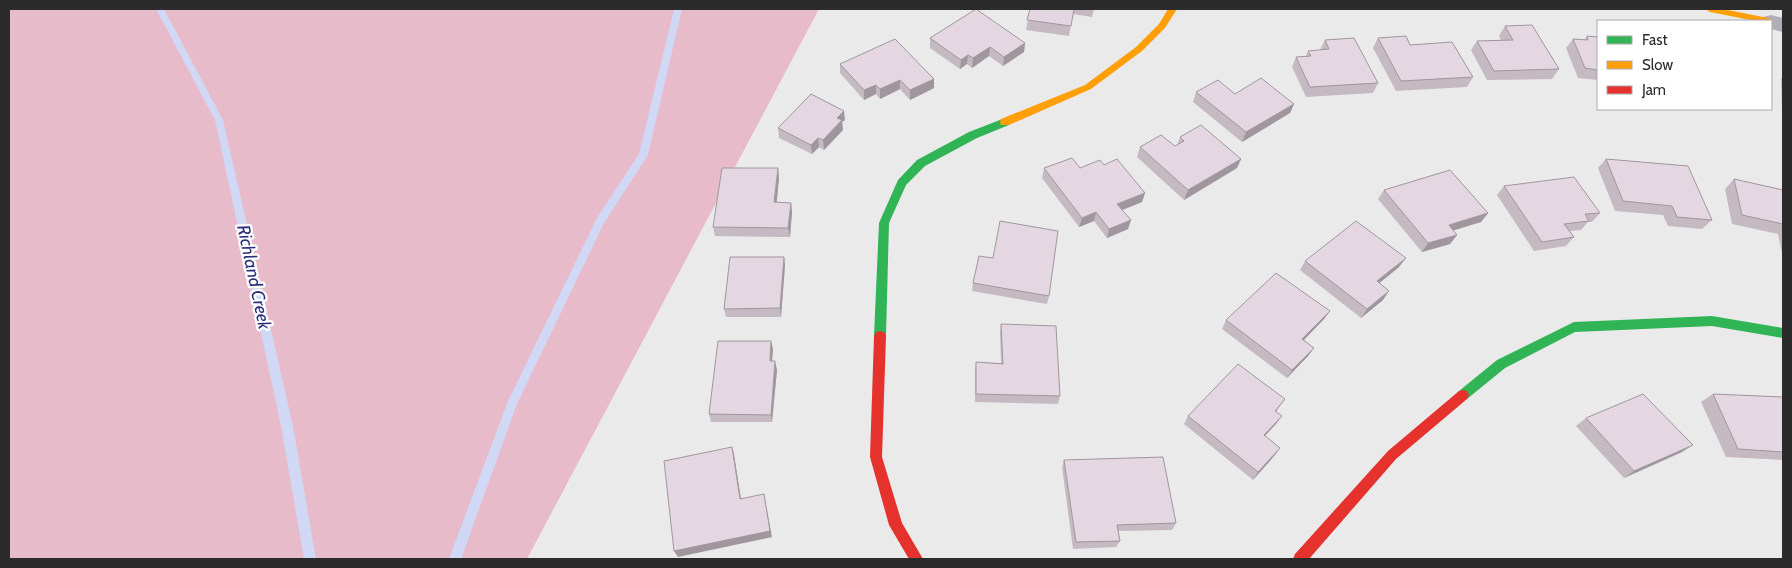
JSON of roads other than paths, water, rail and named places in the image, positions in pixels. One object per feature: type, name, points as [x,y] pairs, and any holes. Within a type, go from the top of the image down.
[{"type":"street","points":[[916,559],[896,525],[876,457],[884,223],[902,183],[921,163],[973,135],[1088,87],[1139,49],[1162,26],[1172,9]]},
{"type":"street","points":[[1710,9],[1760,20]]},
{"type":"street","points":[[1300,559],[1392,455],[1501,364],[1574,328],[1712,321],[1783,333]]},
{"type":"waterway","name":"Richland Creek","points":[[160,9],[219,120],[287,426],[310,559]]},
{"type":"waterway","points":[[455,559],[512,404],[600,221],[643,155],[678,9]]}]
